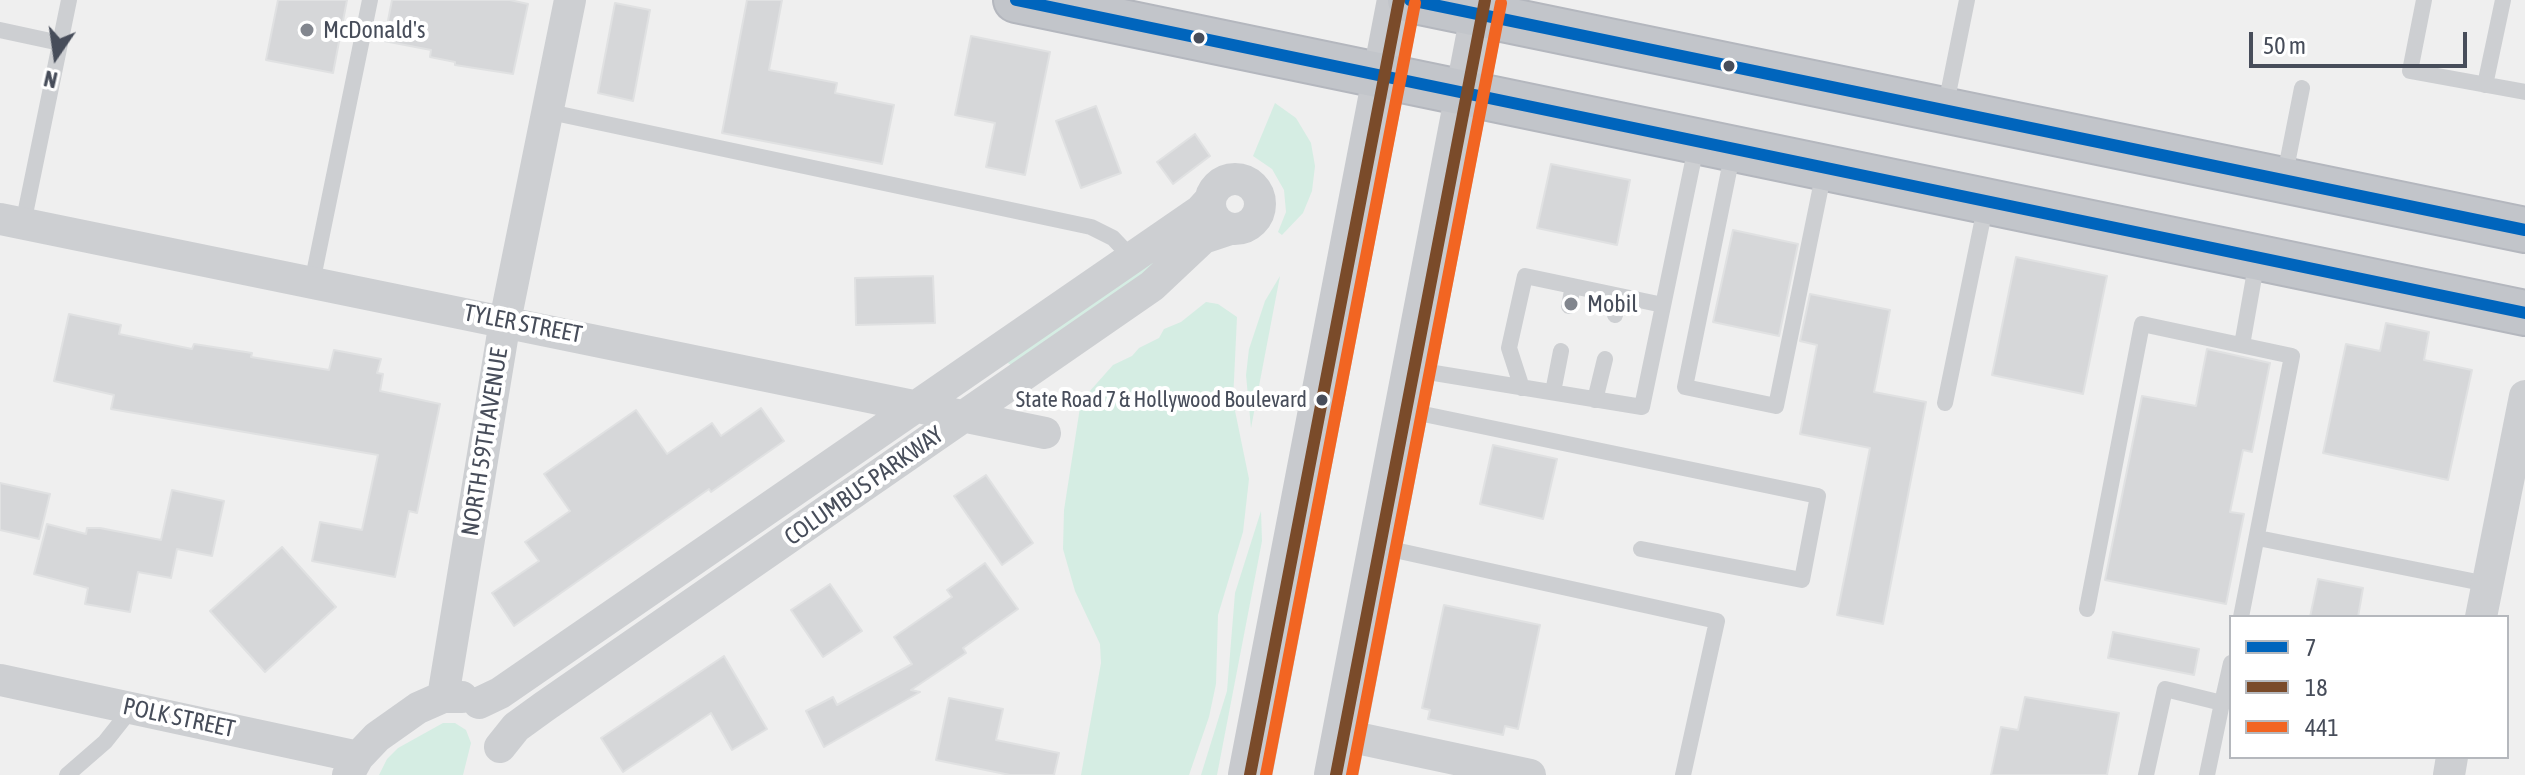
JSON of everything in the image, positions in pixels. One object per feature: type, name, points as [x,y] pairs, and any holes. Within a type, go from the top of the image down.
[{"type":"highway","points":[[1016,0],[2525,313]]},
{"type":"highway","points":[[1410,0],[1483,8],[1945,110],[2525,230]]},
{"type":"main road","points":[[1250,775],[1399,0]]},
{"type":"main road","points":[[1340,755],[1483,8]]},
{"type":"street","name":"NORTH 59TH AVENUE","points":[[443,697],[505,321],[550,112],[570,0]]},
{"type":"street","points":[[1229,179],[1249,183],[1260,199],[1256,218],[1240,228],[1230,229],[1214,218],[1210,200],[1213,190],[1229,179]]},
{"type":"street","name":"COLUMBUS PARKWAY","points":[[479,703],[520,679],[1200,211],[1210,200]]},
{"type":"street","name":"TYLER STREET","points":[[11,222],[1045,433]]},
{"type":"street","name":"COLUMBUS PARKWAY","points":[[495,761],[516,727],[545,706],[1152,286],[1203,238],[1230,229]]},
{"type":"street","points":[[2481,615],[2525,396]]},
{"type":"street","name":"POLK STREET","points":[[0,680],[132,708],[353,766]]},
{"type":"street","points":[[353,766],[377,737],[418,708],[443,697],[463,697],[479,703],[493,716],[495,761]]},
{"type":"street","points":[[1340,755],[1530,775]]},
{"type":"lane","points":[[11,222],[69,0]]},
{"type":"lane","points":[[312,283],[370,0]]},
{"type":"lane","points":[[1945,110],[1967,0]]},
{"type":"lane","points":[[2424,0],[2410,71],[2525,92]]},
{"type":"lane","points":[[2485,85],[2503,0]]},
{"type":"lane","points":[[0,30],[60,43]]},
{"type":"lane","points":[[2283,180],[2302,88]]},
{"type":"lane","points":[[550,112],[1091,227],[1113,238],[1131,257]]},
{"type":"lane","points":[[1715,146],[1685,387],[1716,394],[1776,406],[1825,169]]},
{"type":"lane","points":[[1411,390],[1522,388],[1642,407],[1663,305],[1715,146]]},
{"type":"lane","points":[[1945,403],[1986,202]]},
{"type":"lane","points":[[2242,345],[2258,258]]},
{"type":"lane","points":[[1522,388],[1509,348],[1525,276],[1663,305]]},
{"type":"lane","points":[[1569,306],[1573,286]]},
{"type":"lane","points":[[1615,315],[1619,296]]},
{"type":"lane","points":[[2087,609],[2142,324],[2292,356],[2241,615]]},
{"type":"lane","points":[[1553,392],[1561,351]]},
{"type":"lane","points":[[1595,400],[1605,359]]},
{"type":"lane","points":[[1411,390],[1818,496],[1802,580],[1641,549]]},
{"type":"lane","points":[[2258,538],[2487,584]]},
{"type":"lane","points":[[1381,547],[1717,621],[1683,775]]},
{"type":"lane","points":[[2207,775],[2229,672]]},
{"type":"lane","points":[[2146,775],[2165,689],[2222,703]]},
{"type":"lane","points":[[67,775],[105,742],[132,708]]},
{"type":"green space","points":[[1275,103],[1296,118],[1311,143],[1315,166],[1312,191],[1303,213],[1282,235],[1278,232],[1286,212],[1284,190],[1272,169],[1253,156]]},
{"type":"green space","points":[[1154,260],[1157,264],[1012,366],[1008,363],[1010,357]]},
{"type":"green space","points":[[1280,276],[1251,428],[1246,375],[1249,349],[1265,301]]},
{"type":"green space","points":[[1206,302],[1218,304],[1237,317],[1233,401],[1249,479],[1243,532],[1218,615],[1216,684],[1209,717],[1189,775],[1081,775],[1101,663],[1100,644],[1075,591],[1063,549],[1064,510],[1081,401],[1113,365],[1159,338],[1164,329],[1181,322]]},
{"type":"green space","points":[[1261,511],[1262,541],[1217,775],[1201,775],[1227,691],[1235,593]]},
{"type":"green space","points":[[443,723],[455,723],[466,730],[471,743],[463,775],[379,775],[387,759],[398,748]]},
{"type":"building","name":"McDonald's","points":[[278,0],[347,0],[333,73],[266,60]]},
{"type":"building","points":[[392,0],[510,0],[528,4],[513,74],[455,65],[455,62],[430,57],[431,50],[384,41]]},
{"type":"building","points":[[747,0],[782,0],[769,70],[837,83],[835,93],[894,105],[882,164],[722,133]]},
{"type":"building","points":[[615,3],[650,10],[633,101],[598,93]]},
{"type":"building","points":[[971,36],[1050,52],[1025,175],[986,167],[995,123],[955,115]]},
{"type":"building","points":[[1096,106],[1121,173],[1081,188],[1056,121]]},
{"type":"building","points":[[1195,134],[1210,156],[1173,184],[1157,162]]},
{"type":"building","points":[[1551,164],[1630,180],[1617,245],[1537,228]]},
{"type":"building","points":[[1733,230],[1798,244],[1779,336],[1713,322]]},
{"type":"building","points":[[2016,257],[2107,276],[2083,394],[1992,375]]},
{"type":"building","points":[[933,276],[935,323],[856,325],[855,278]]},
{"type":"building","points":[[1810,294],[1890,310],[1874,392],[1926,402],[1883,624],[1837,615],[1870,448],[1800,434],[1817,345],[1800,341]]},
{"type":"building","points":[[69,314],[121,325],[119,334],[192,349],[194,344],[252,353],[251,357],[329,370],[334,350],[381,359],[377,373],[383,374],[380,391],[440,404],[417,513],[409,511],[395,577],[312,561],[320,522],[362,530],[378,455],[111,409],[114,395],[54,381]]},
{"type":"building","points":[[2386,323],[2429,332],[2424,360],[2472,370],[2448,480],[2323,453],[2346,344],[2380,351]]},
{"type":"building","points":[[2207,349],[2270,363],[2252,452],[2243,450],[2230,512],[2244,514],[2226,604],[2105,580],[2142,396],[2196,406]]},
{"type":"building","points":[[761,408],[784,441],[711,492],[709,489],[514,626],[492,593],[539,561],[525,542],[570,511],[544,474],[636,410],[667,454],[712,423],[721,436]]},
{"type":"building","points":[[1493,445],[1557,459],[1543,519],[1480,504]]},
{"type":"building","points":[[986,475],[1033,543],[1002,565],[954,496]]},
{"type":"building","points":[[0,483],[50,494],[39,539],[0,530]]},
{"type":"building","points":[[172,490],[224,501],[212,556],[177,549],[171,578],[138,572],[130,612],[85,604],[88,588],[34,574],[47,524],[86,534],[87,528],[100,528],[161,540]]},
{"type":"building","points":[[282,547],[336,607],[265,672],[210,611]]},
{"type":"building","points":[[985,563],[1018,609],[963,648],[966,653],[911,690],[920,692],[824,747],[806,711],[833,697],[837,705],[912,664],[894,637],[952,597],[947,590]]},
{"type":"building","points":[[2318,579],[2363,588],[2358,615],[2310,615]]},
{"type":"building","points":[[830,584],[862,631],[823,657],[791,610]]},
{"type":"building","points":[[1444,605],[1540,625],[1518,729],[1505,726],[1503,735],[1428,719],[1430,710],[1422,708]]},
{"type":"building","points":[[2113,632],[2199,649],[2194,675],[2108,658]]},
{"type":"building","points":[[724,656],[767,729],[732,750],[711,713],[623,772],[601,738]]},
{"type":"building","points":[[2025,697],[2119,713],[2107,775],[1991,775],[2001,727],[2018,730]]},
{"type":"building","points":[[949,698],[1003,709],[996,740],[1059,753],[1054,775],[1010,775],[936,760]]},
{"type":"transit line","name":"7","points":[[1016,0],[2525,313]]},
{"type":"transit line","name":"18","points":[[1250,775],[1399,0]]},
{"type":"transit line","name":"7","points":[[1410,0],[2525,230]]},
{"type":"transit line","name":"18","points":[[1336,775],[1485,0]]},
{"type":"transit line","name":"441","points":[[1266,775],[1415,3]]},
{"type":"transit line","name":"441","points":[[1352,775],[1501,3]]},
{"type":"place","name":"McDonald's","points":[[307,30]]},
{"type":"place","name":"Mobil","points":[[1571,304]]},
{"type":"place","name":"State Road 7 & Hollywood Boulevard","points":[[1322,400]]}]
